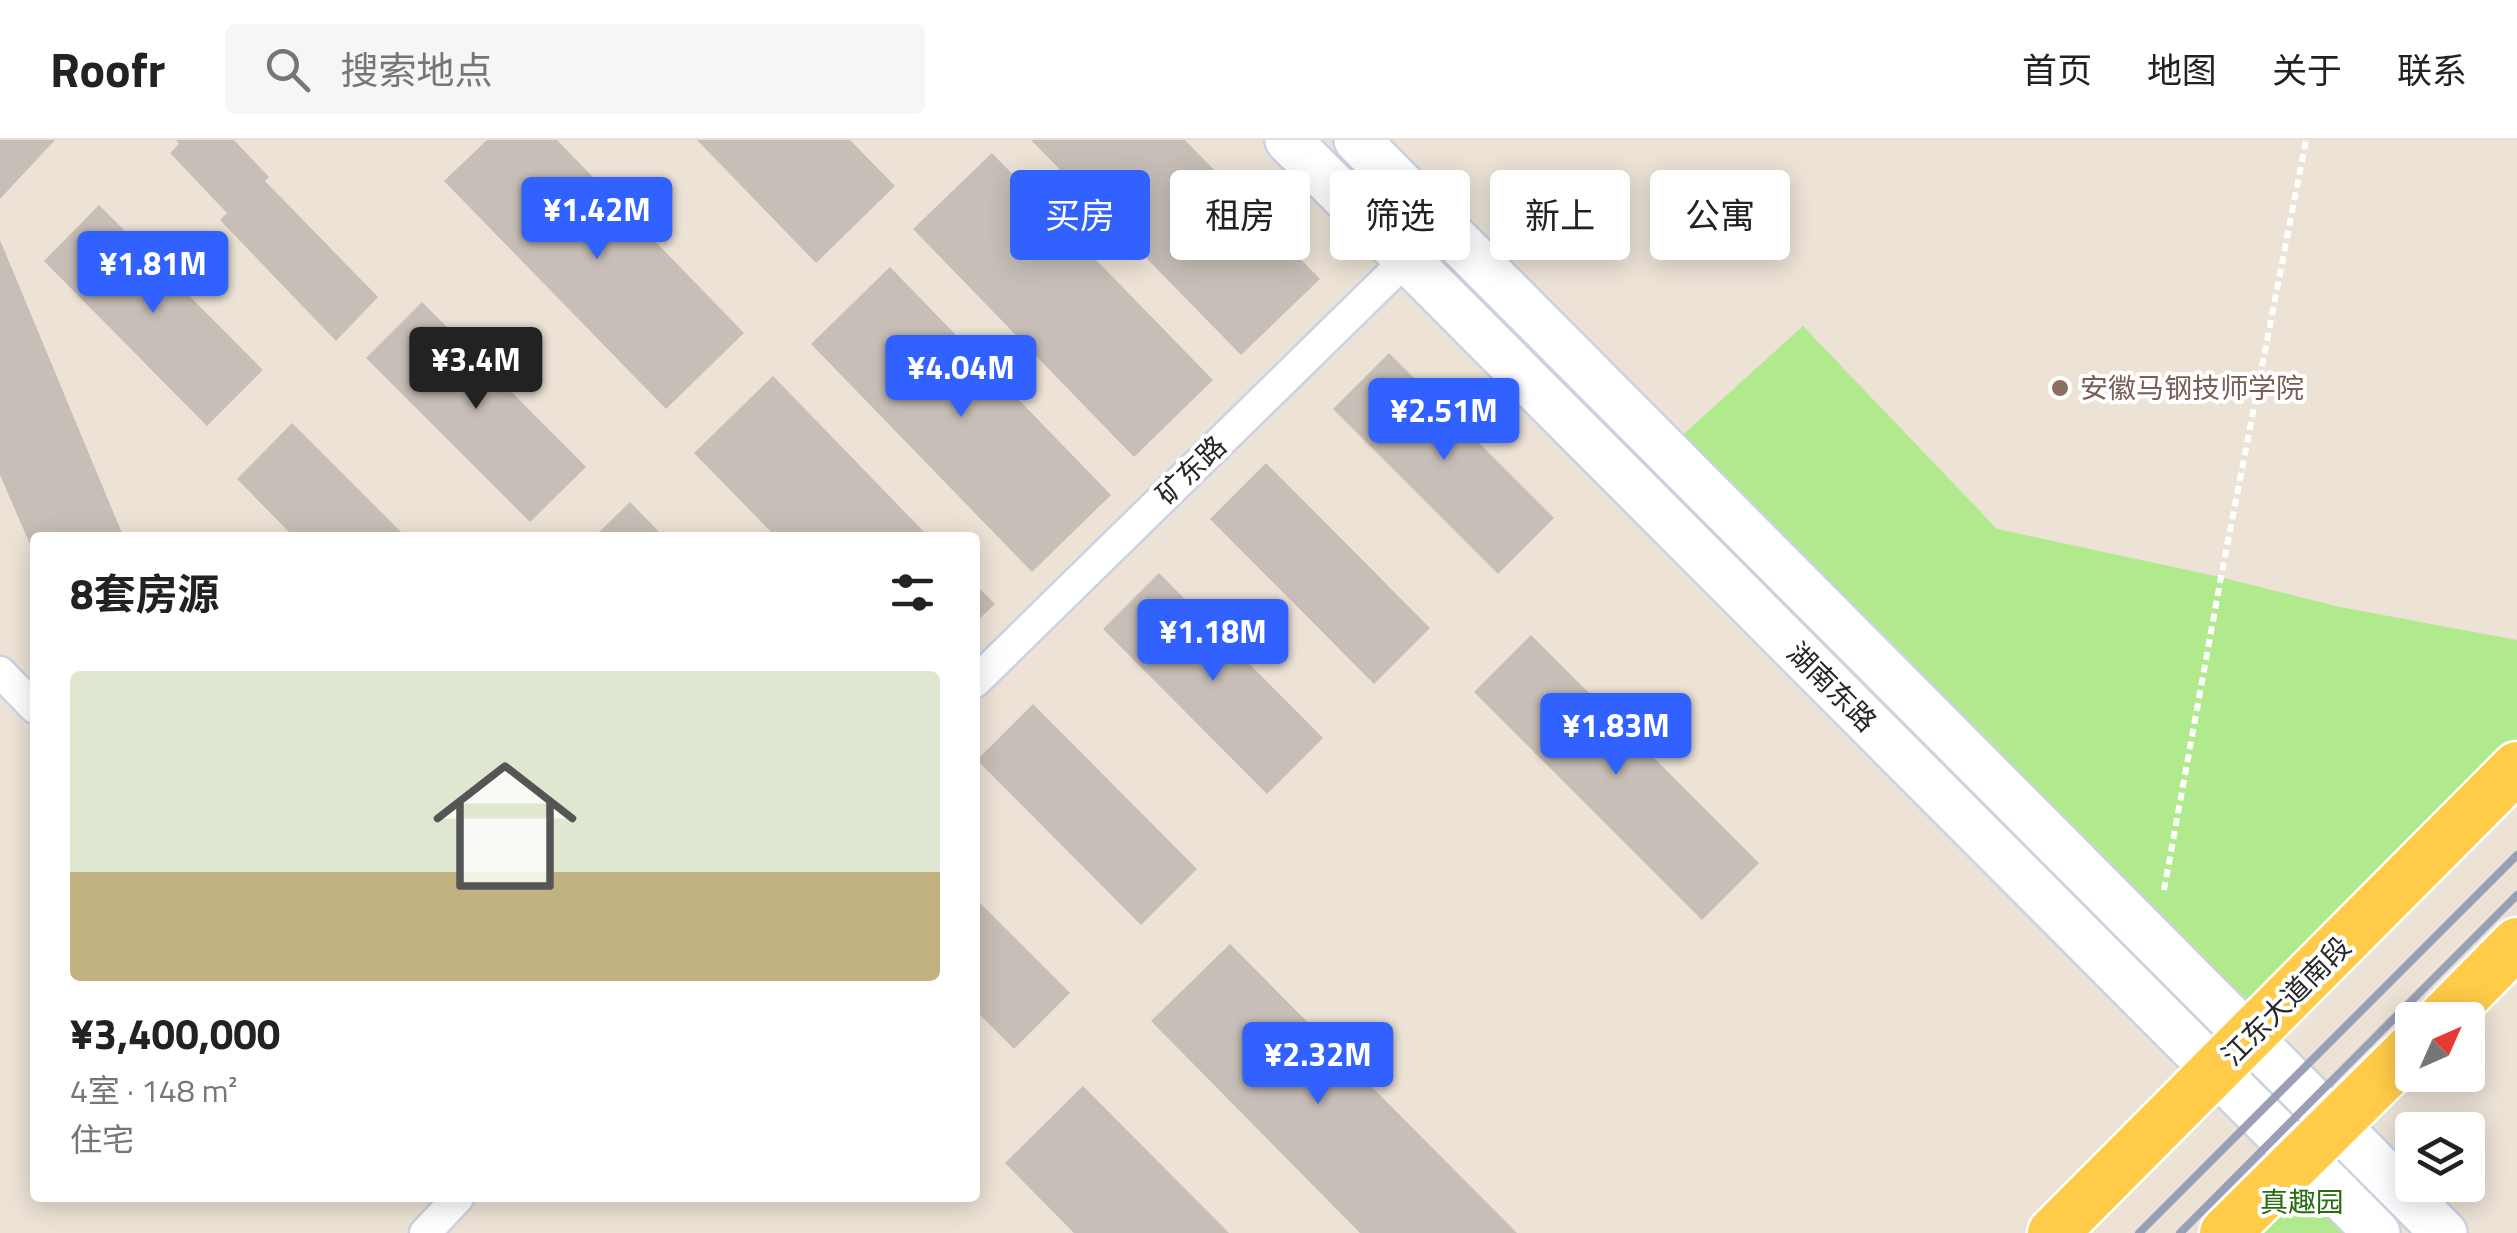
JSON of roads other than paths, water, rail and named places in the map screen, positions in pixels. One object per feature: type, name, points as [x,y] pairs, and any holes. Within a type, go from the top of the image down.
[{"type":"main road","name":"湖南东路","points":[[1288,140],[1330,182]]},
{"type":"main road","points":[[1356,140],[2250,1038],[2319,1142],[2444,1233]]},
{"type":"main road","name":"湖南东路","points":[[1407,260],[2319,1142],[2378,1233]]},
{"type":"main road","name":"江东大道南段","points":[[2053,1233],[2517,767]]},
{"type":"main road","points":[[2459,1002],[2517,944]]},
{"type":"main road","points":[[2225,1233],[2395,1065]]},
{"type":"street","name":"矿东路","points":[[980,677],[1405,260]]},
{"type":"street","points":[[0,672],[30,703]]},
{"type":"street","points":[[424,1233],[454,1202]]},
{"type":"railway","points":[[2139,1233],[2517,855]]},
{"type":"railway","points":[[2180,1233],[2517,895]]},
{"type":"place","name":"安徽马钢技师学院","points":[[2060,388]]},
{"type":"park label","name":"真趣园","points":[[2302,1202]]}]
